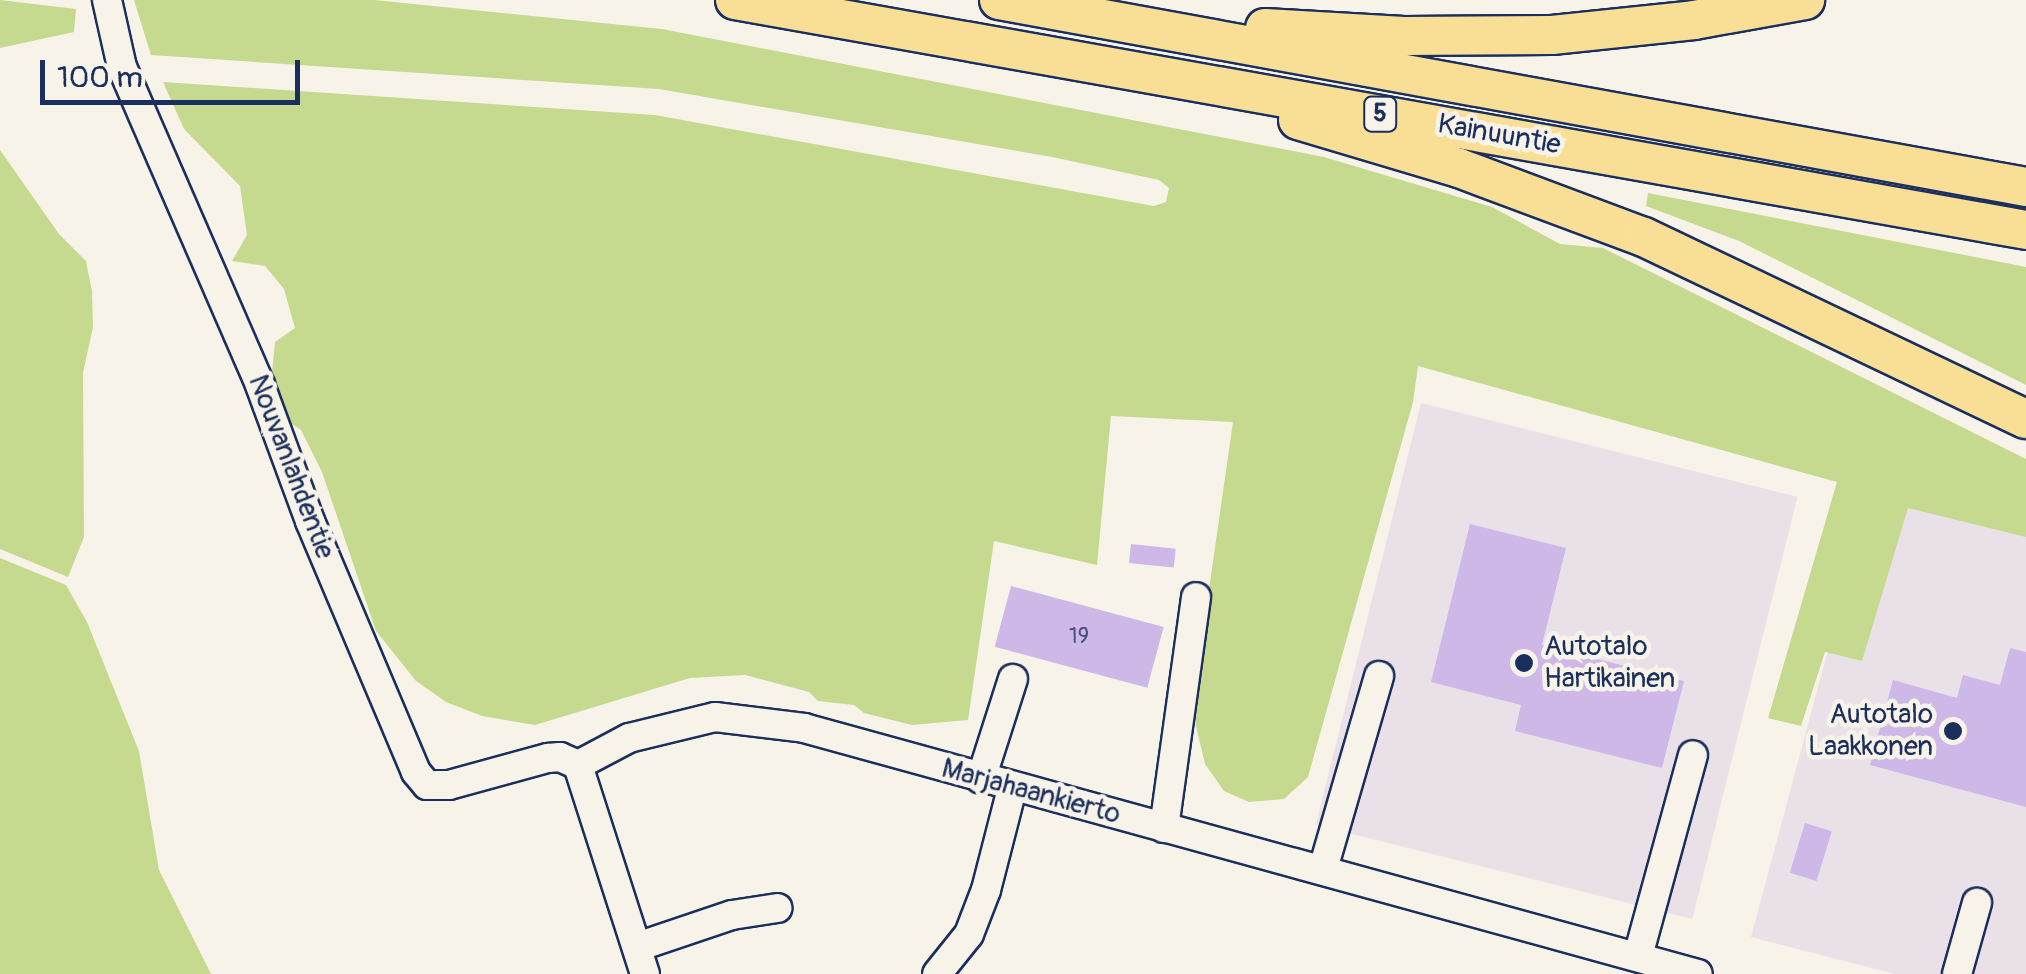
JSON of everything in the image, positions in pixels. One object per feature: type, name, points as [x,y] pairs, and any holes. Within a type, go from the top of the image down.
[{"type":"highway","name":"Kainuuntie","points":[[734,0],[2026,230]]},
{"type":"highway","name":"Kainuuntie","points":[[999,0],[2026,186]]},
{"type":"highway","points":[[1130,23],[1404,36],[1552,35],[1694,20],[1805,0]]},
{"type":"highway","points":[[1108,65],[1443,163],[1550,200],[1764,290],[2026,419]]},
{"type":"street","name":"Nouvanlahdentie","points":[[107,0],[122,67],[260,385],[310,521],[416,772],[427,784],[448,785],[548,758],[560,757],[578,765]]},
{"type":"street","points":[[1164,828],[1196,597]]},
{"type":"street","points":[[1322,869],[1379,676]]},
{"type":"street","points":[[980,779],[1012,679]]},
{"type":"street","name":"Marjahaankierto","points":[[578,765],[659,728],[740,718],[804,728],[1012,789],[1322,869],[1698,974]]},
{"type":"street","points":[[1638,956],[1693,755]]},
{"type":"street","points":[[578,765],[641,961],[732,915],[777,908]]},
{"type":"street","points":[[937,974],[969,934],[986,890],[1012,789]]},
{"type":"street","points":[[1957,974],[1977,903]]},
{"type":"shaded area","points":[[1421,403],[1797,497],[1692,919],[1316,825]]},
{"type":"shaded area","points":[[1870,493],[2026,535],[2026,974],[1895,974],[1751,937]]},
{"type":"green space","points":[[0,0],[76,9],[74,32],[0,48]]},
{"type":"green space","points":[[134,0],[374,0],[662,29],[1324,157],[1492,207],[1560,244],[1603,248],[2026,459],[2026,537],[1908,508],[1862,661],[1825,652],[1801,726],[1768,718],[1837,482],[1418,366],[1413,402],[1308,777],[1284,799],[1249,802],[1224,791],[1205,764],[1196,726],[1193,701],[1233,422],[1111,416],[1097,565],[994,541],[968,720],[912,725],[864,713],[854,705],[818,701],[809,692],[745,675],[690,678],[535,725],[482,716],[446,702],[416,681],[376,631],[322,472],[301,430],[283,418],[271,383],[275,342],[295,328],[284,289],[265,266],[232,261],[247,235],[240,186],[184,129],[163,82],[655,115],[1154,206],[1166,202],[1169,188],[1159,180],[1052,157],[659,89],[151,55]]},
{"type":"green space","points":[[0,150],[59,234],[86,261],[92,291],[93,327],[83,373],[84,537],[68,577],[0,549]]},
{"type":"green space","points":[[1648,193],[2026,267],[2026,385],[1739,241],[1646,206]]},
{"type":"green space","points":[[0,558],[66,585],[87,622],[139,751],[159,870],[211,974],[0,974]]},
{"type":"building","name":"Autotalo Hartikainen","points":[[1470,524],[1566,548],[1542,645],[1684,681],[1662,768],[1515,731],[1521,705],[1431,682]]},
{"type":"building","points":[[1131,544],[1176,549],[1174,568],[1129,563]]},
{"type":"building","points":[[1011,586],[1164,627],[1147,688],[995,647]]},
{"type":"building","name":"Autotalo Laakkonen","points":[[2010,648],[2026,652],[2026,807],[1870,765],[1893,680],[1957,698],[1963,675],[2000,685]]},
{"type":"building","points":[[1805,823],[1832,831],[1817,881],[1790,873]]},
{"type":"place","name":"Autotalo Hartikainen","points":[[1524,663]]},
{"type":"place","name":"Autotalo Laakkonen","points":[[1953,731]]}]
